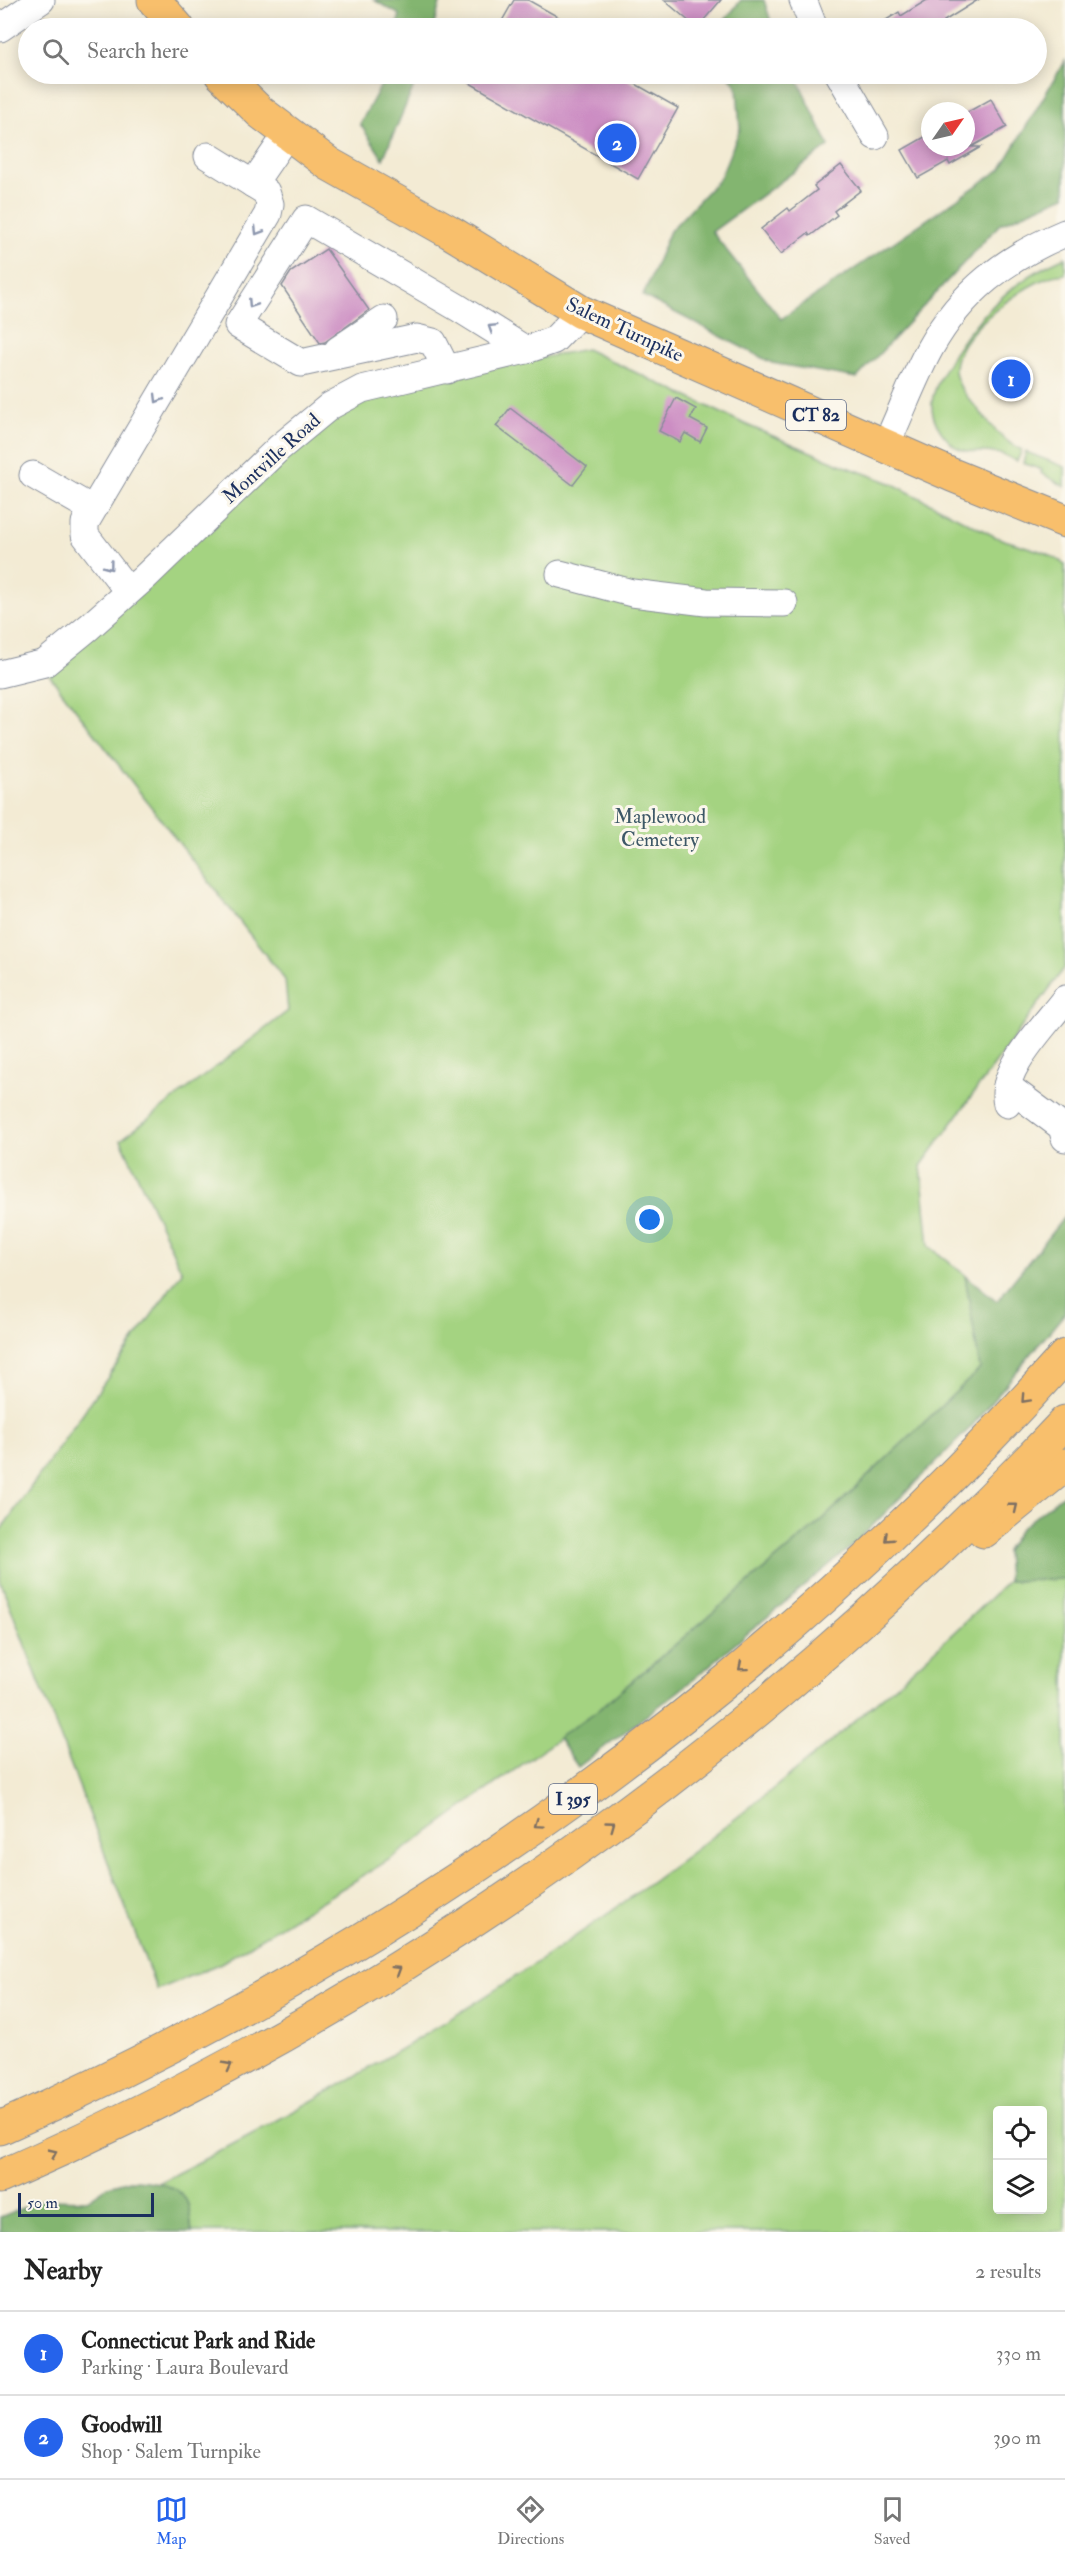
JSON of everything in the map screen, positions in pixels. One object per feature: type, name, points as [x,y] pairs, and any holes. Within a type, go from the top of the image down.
[{"type":"main road","points":[[154,0],[169,18]]},
{"type":"main road","name":"Salem Turnpike","points":[[231,84],[260,112],[329,164],[450,232],[581,312],[1065,520]]},
{"type":"main road","name":"I 395","points":[[0,2128],[150,2057],[295,1979],[428,1899],[558,1810],[694,1707],[834,1588],[951,1476],[1065,1356]]},
{"type":"main road","name":"I 395","points":[[0,2177],[133,2115],[259,2050],[364,1990],[465,1927],[561,1862],[681,1773],[792,1683],[914,1575],[1065,1422]]},
{"type":"main road","points":[[914,1575],[979,1536],[1065,1465]]},
{"type":"street","points":[[0,28],[41,0]]},
{"type":"street","points":[[803,0],[810,18]]},
{"type":"street","points":[[845,84],[875,136]]},
{"type":"street","points":[[253,184],[288,133]]},
{"type":"street","points":[[128,591],[85,535],[85,523],[268,214],[270,204],[266,192],[208,156]]},
{"type":"street","points":[[457,307],[425,340],[327,356],[301,363],[238,324],[306,219],[457,307],[526,350]]},
{"type":"street","points":[[886,445],[926,357],[952,316],[980,286],[1007,263],[1026,251],[1065,233]]},
{"type":"street","name":"Montville Road","points":[[0,674],[45,663],[128,591],[315,415],[362,389],[526,350],[554,340],[581,312]]},
{"type":"street","points":[[327,356],[338,340],[370,322],[399,321],[425,340],[447,370]]},
{"type":"street","points":[[33,475],[92,509]]},
{"type":"street","points":[[560,574],[632,593],[706,602],[784,603]]},
{"type":"street","points":[[1064,1143],[1062,1127],[1007,1095],[1012,1070],[1065,999]]},
{"type":"green space","points":[[374,0],[441,0],[436,18],[399,18],[400,15]]},
{"type":"green space","points":[[741,0],[764,0],[770,18],[727,18]]},
{"type":"green space","points":[[1065,61],[1065,196],[1000,224],[857,378],[772,363],[643,296],[670,231],[720,178],[740,129],[735,84],[800,84],[829,146],[712,232],[781,319],[1001,169]]},
{"type":"green space","points":[[381,84],[415,84],[383,159],[360,124]]},
{"type":"green space","points":[[1065,257],[1065,274],[1051,276],[1020,292],[1005,303],[976,328],[957,356],[955,370],[961,388],[999,434],[1022,450],[1017,461],[1000,454],[962,450],[948,440],[941,431],[932,409],[934,391],[944,370],[967,335],[995,303],[1028,277]]},
{"type":"green space","name":"Maplewood Cemetery","points":[[586,349],[749,426],[893,484],[998,538],[1046,553],[1065,564],[1065,967],[921,1166],[929,1246],[965,1275],[980,1369],[821,1521],[598,1710],[392,1858],[221,1963],[157,1990],[0,1580],[0,1531],[182,1272],[121,1140],[288,1011],[285,980],[46,671],[329,419],[384,392],[478,370]]},
{"type":"green space","points":[[1026,452],[1065,467],[1065,487],[1041,473],[1042,470],[1023,463]]},
{"type":"green space","points":[[1065,1216],[1065,1313],[971,1427],[852,1546],[679,1691],[578,1767],[558,1738],[598,1710],[821,1521],[980,1369],[965,1275],[997,1301]]},
{"type":"green space","points":[[1065,1493],[1065,1579],[1008,1581],[1006,1551],[1020,1529]]},
{"type":"green space","points":[[1065,1579],[1065,2232],[192,2232],[188,2204],[156,2184],[273,2123],[387,2057],[498,1988],[605,1916],[710,1838],[812,1757],[911,1671],[1008,1581]]},
{"type":"green space","points":[[130,2180],[168,2186],[181,2194],[189,2207],[192,2232],[0,2232],[0,2217],[45,2199],[87,2200],[108,2186]]},
{"type":"building","points":[[514,0],[528,0],[560,18],[504,18]]},
{"type":"building","points":[[664,0],[721,0],[706,18],[685,18]]},
{"type":"building","points":[[927,0],[978,0],[949,18],[889,18],[899,12],[901,16]]},
{"type":"building","points":[[472,84],[636,84],[678,108],[638,179]]},
{"type":"building","points":[[991,99],[1007,127],[975,145],[975,108]]},
{"type":"building","points":[[921,139],[921,156],[966,156],[950,165],[948,161],[918,178],[902,150]]},
{"type":"building","points":[[841,165],[861,190],[834,211],[837,215],[810,236],[808,233],[781,254],[761,229],[788,208],[790,211],[817,190],[814,186]]},
{"type":"building","points":[[326,249],[369,310],[325,342],[320,343],[282,286],[291,272]]},
{"type":"building","points":[[676,398],[696,409],[690,419],[707,428],[700,442],[685,433],[680,442],[659,431]]},
{"type":"building","points":[[510,408],[587,467],[573,485],[496,426]]},
{"type":"place","name":"Goodwill","points":[[617,143]]},
{"type":"place","name":"Connecticut Park and Ride","points":[[1011,379]]}]
